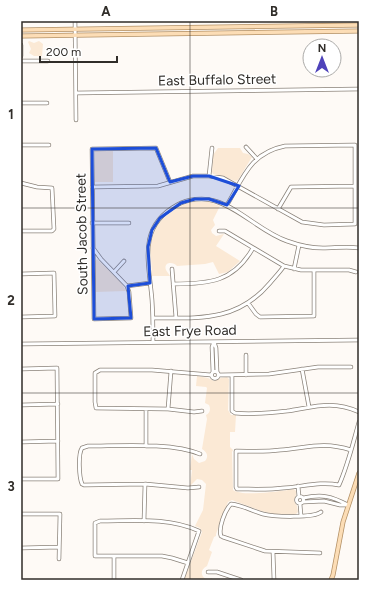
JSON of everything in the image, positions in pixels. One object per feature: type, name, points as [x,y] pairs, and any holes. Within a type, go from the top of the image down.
[{"type":"main road","points":[[21,30],[359,25]]},
{"type":"main road","points":[[21,36],[359,31]]},
{"type":"main road","points":[[331,580],[348,505],[359,473]]},
{"type":"main road","points":[[333,575],[335,580]]},
{"type":"street","points":[[75,21],[76,120]]},
{"type":"street","points":[[21,45],[21,56]]},
{"type":"street","points":[[21,61],[48,60]]},
{"type":"street","name":"East Buffalo Street","points":[[76,93],[359,89]]},
{"type":"street","points":[[21,103],[47,103]]},
{"type":"street","points":[[21,145],[49,145]]},
{"type":"street","points":[[92,187],[158,186],[193,176],[209,176],[223,178],[238,186],[278,209],[302,222],[324,225],[356,224],[355,145],[285,146],[274,148],[257,159],[249,167],[238,186],[226,205]]},
{"type":"street","points":[[246,147],[257,159]]},
{"type":"street","name":"South Jacob Street","points":[[127,286],[129,292],[131,318],[94,319],[92,149],[156,148],[170,182]]},
{"type":"street","points":[[209,176],[212,148]]},
{"type":"street","points":[[21,183],[37,187],[52,188],[54,230],[21,231]]},
{"type":"street","points":[[278,209],[291,187],[355,186]]},
{"type":"street","points":[[153,342],[153,318],[148,247],[152,230],[160,218],[170,209],[182,203],[195,199],[216,201],[226,205],[276,236],[299,245],[321,248],[359,248]]},
{"type":"street","points":[[92,223],[129,223]]},
{"type":"street","points":[[219,231],[225,231],[284,266],[294,269],[349,270],[356,272]]},
{"type":"street","points":[[294,269],[299,245]]},
{"type":"street","points":[[354,247],[359,245]]},
{"type":"street","points":[[93,248],[127,286],[150,283]]},
{"type":"street","points":[[173,284],[200,284],[222,278],[232,273],[246,260],[253,248]]},
{"type":"street","points":[[114,272],[124,261]]},
{"type":"street","points":[[153,318],[211,317],[239,308],[264,290],[284,266]]},
{"type":"street","points":[[172,269],[176,318]]},
{"type":"street","points":[[248,302],[256,314],[260,317],[314,316],[314,270]]},
{"type":"street","points":[[21,274],[54,273],[55,316],[21,317]]},
{"type":"street","name":"East Frye Road","points":[[21,344],[359,340]]},
{"type":"street","points":[[214,342],[216,348],[218,374],[215,378],[212,378],[212,347],[214,342]]},
{"type":"street","points":[[246,355],[246,374]]},
{"type":"street","points":[[202,411],[194,412],[168,409],[96,408],[95,375],[97,371],[152,370],[232,375],[269,374],[318,367],[351,367]]},
{"type":"street","points":[[21,369],[57,368],[58,404],[58,478],[21,479]]},
{"type":"street","points":[[302,370],[309,407]]},
{"type":"street","points":[[168,409],[170,371]]},
{"type":"street","points":[[232,375],[232,411],[238,414],[267,413],[324,405],[336,405],[350,408],[359,412]]},
{"type":"street","points":[[21,405],[58,404]]},
{"type":"street","points":[[146,409],[146,446]]},
{"type":"street","points":[[351,450],[340,446],[326,444],[269,451],[236,451],[235,483],[237,489],[271,489],[321,483],[339,485],[351,450],[359,422]]},
{"type":"street","points":[[21,442],[58,441]]},
{"type":"street","points":[[199,487],[188,488],[144,484],[84,485],[80,480],[80,453],[82,448],[88,446],[146,446],[191,450],[200,454]]},
{"type":"street","points":[[144,484],[144,521]]},
{"type":"street","points":[[298,486],[301,500],[300,516]]},
{"type":"street","points":[[301,500],[322,495],[348,505]]},
{"type":"street","points":[[301,500],[324,501],[340,505],[348,505]]},
{"type":"street","points":[[320,553],[273,552],[258,549],[223,537],[220,533],[228,507],[231,504],[269,515],[316,516],[321,512]]},
{"type":"street","points":[[21,514],[60,514],[59,559]]},
{"type":"street","points":[[182,580],[188,563],[199,531],[172,523],[144,521],[100,521],[95,523],[95,556],[162,556],[188,563]]},
{"type":"street","points":[[21,548],[59,547]]},
{"type":"street","points":[[273,552],[274,580]]},
{"type":"street","points":[[114,556],[114,580]]},
{"type":"street","points":[[208,572],[217,572],[241,580]]},
{"type":"highlighted area","points":[[156,148],[170,182],[193,176],[209,176],[239,186],[227,205],[209,199],[195,199],[181,203],[160,218],[152,230],[148,247],[150,283],[128,286],[131,318],[94,319],[92,149]]},
{"type":"shaded area","points":[[39,41],[43,44],[42,56],[34,56],[29,53],[31,49],[28,42],[34,43]]},
{"type":"shaded area","points":[[218,148],[240,148],[243,153],[252,157],[238,180],[236,181],[213,174],[213,155]]},
{"type":"shaded area","points":[[95,151],[113,151],[113,182],[95,182]]},
{"type":"shaded area","points":[[193,202],[209,202],[220,206],[213,220],[215,225],[211,230],[216,236],[224,234],[216,246],[240,261],[228,272],[219,274],[213,262],[177,266],[173,263],[169,263],[165,267],[170,276],[152,276],[151,245],[156,229],[171,212],[185,204]]},
{"type":"shaded area","points":[[97,259],[121,282],[126,291],[95,292],[95,261]]},
{"type":"shaded area","points":[[197,376],[214,381],[227,377],[229,379],[228,410],[231,415],[236,415],[235,432],[230,432],[230,447],[233,450],[233,490],[238,492],[253,493],[294,489],[296,491],[296,495],[294,501],[298,512],[296,514],[273,514],[232,500],[228,502],[216,536],[214,537],[209,550],[212,552],[207,566],[202,571],[202,575],[206,579],[212,578],[212,580],[184,580],[202,532],[200,528],[195,526],[203,510],[206,484],[202,480],[197,479],[190,486],[192,454],[194,459],[199,463],[205,461],[207,456],[202,449],[207,419],[206,415],[210,408],[209,405],[205,403],[207,388],[196,386]]}]
